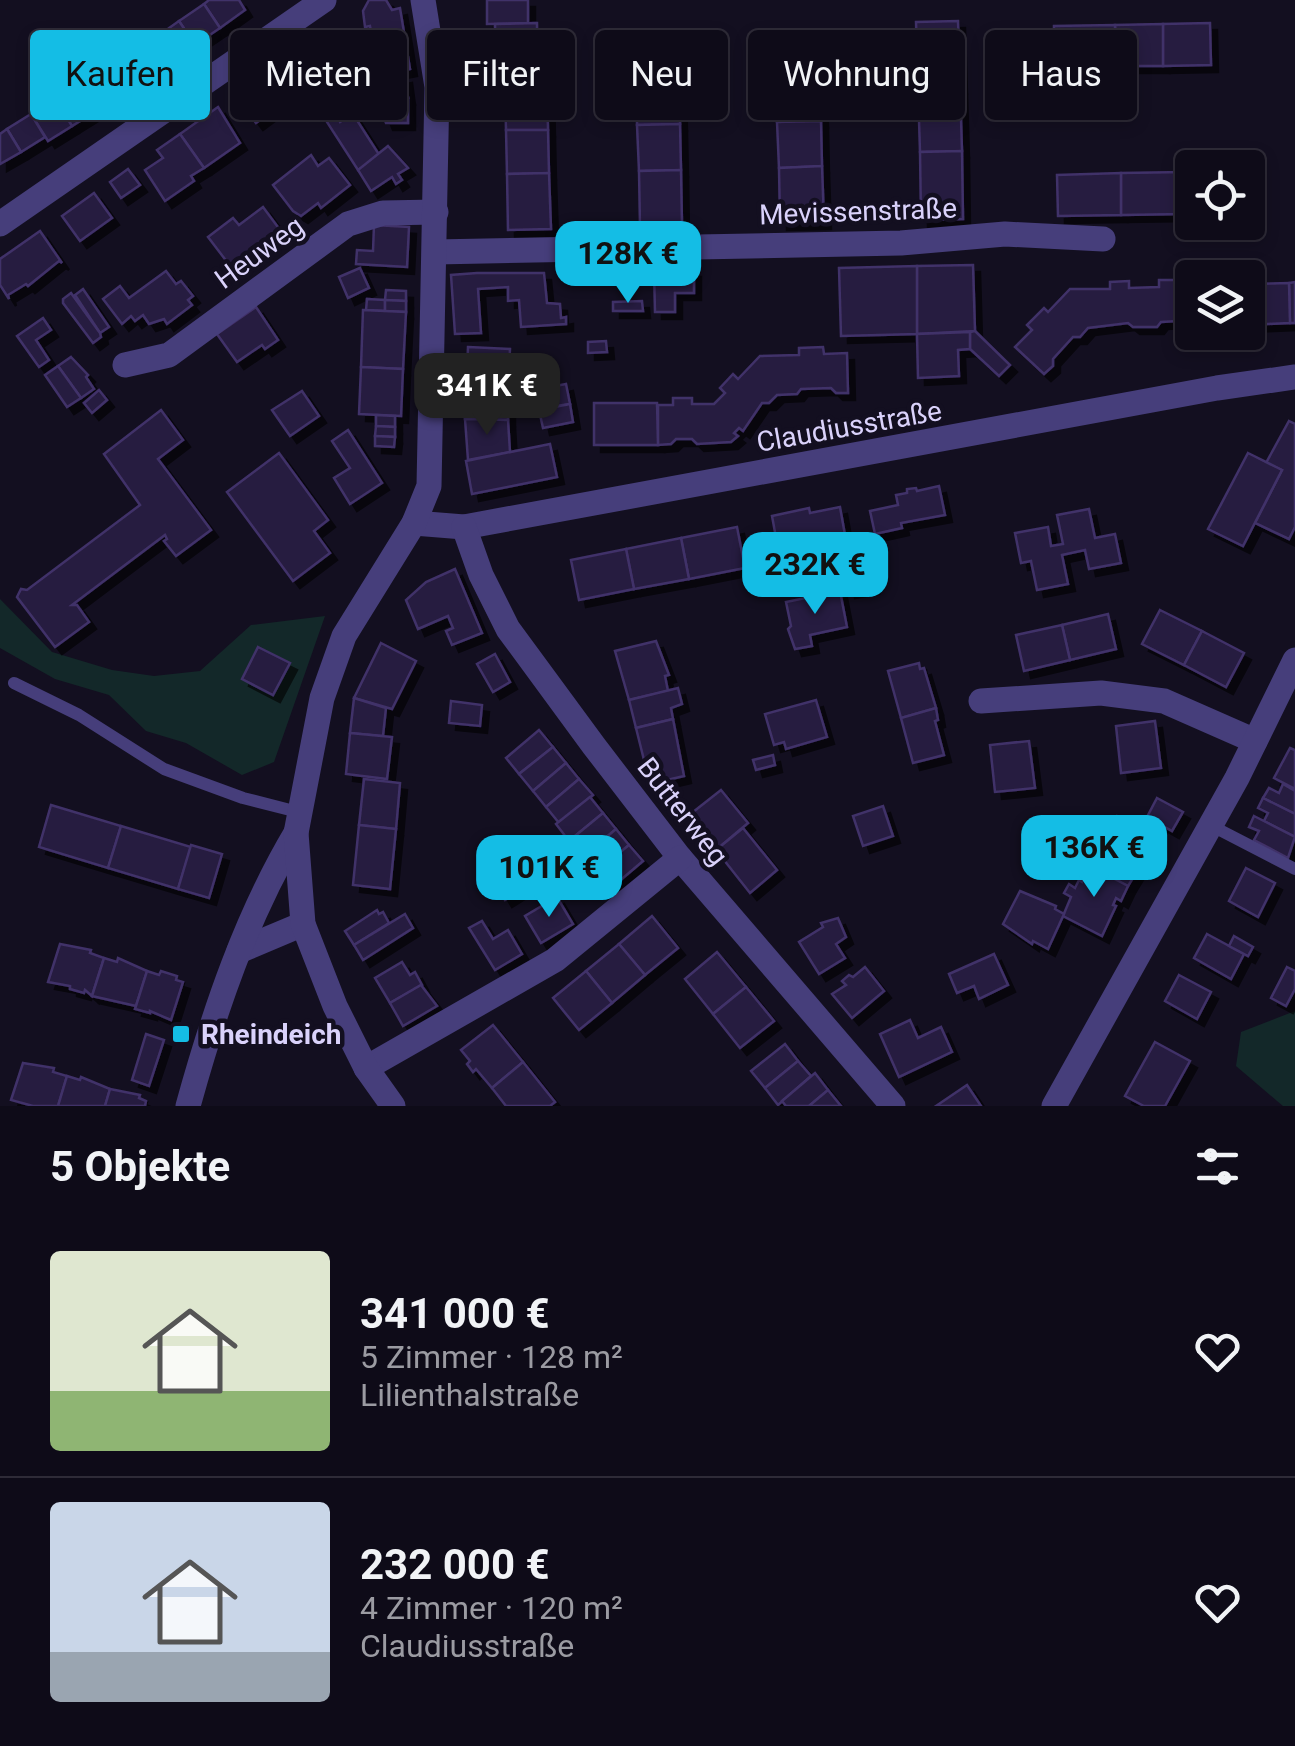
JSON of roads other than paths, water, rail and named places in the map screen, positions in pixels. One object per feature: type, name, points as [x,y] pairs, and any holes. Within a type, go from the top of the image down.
[{"type":"street","points":[[0,224],[324,0]]},
{"type":"street","points":[[188,1106],[210,1026],[239,950],[297,822],[322,698],[344,636],[414,522],[429,486],[437,87],[424,0]]},
{"type":"street","name":"Heuweg","points":[[125,365],[170,355],[348,224],[383,213],[436,212]]},
{"type":"street","name":"Mevissenstraße","points":[[435,252],[901,243],[1005,234],[1103,239]]},
{"type":"street","name":"Claudiusstraße","points":[[414,522],[464,527],[1204,390],[1295,377]]},
{"type":"street","name":"Butterweg","points":[[464,527],[481,575],[508,629],[680,858],[893,1106]]},
{"type":"street","points":[[1054,1106],[1210,825],[1295,660]]},
{"type":"street","points":[[981,702],[1101,693],[1164,701],[1255,741]]},
{"type":"street","points":[[297,822],[302,924],[335,1006],[366,1068],[393,1106]]},
{"type":"street","points":[[366,1068],[555,960],[680,858]]},
{"type":"street","points":[[239,950],[302,924]]},
{"type":"lane","points":[[14,683],[79,715],[164,769],[297,822]]},
{"type":"lane","points":[[1210,825],[1295,869]]},
{"type":"place","name":"Rheindeich","points":[[181,1034]]}]
